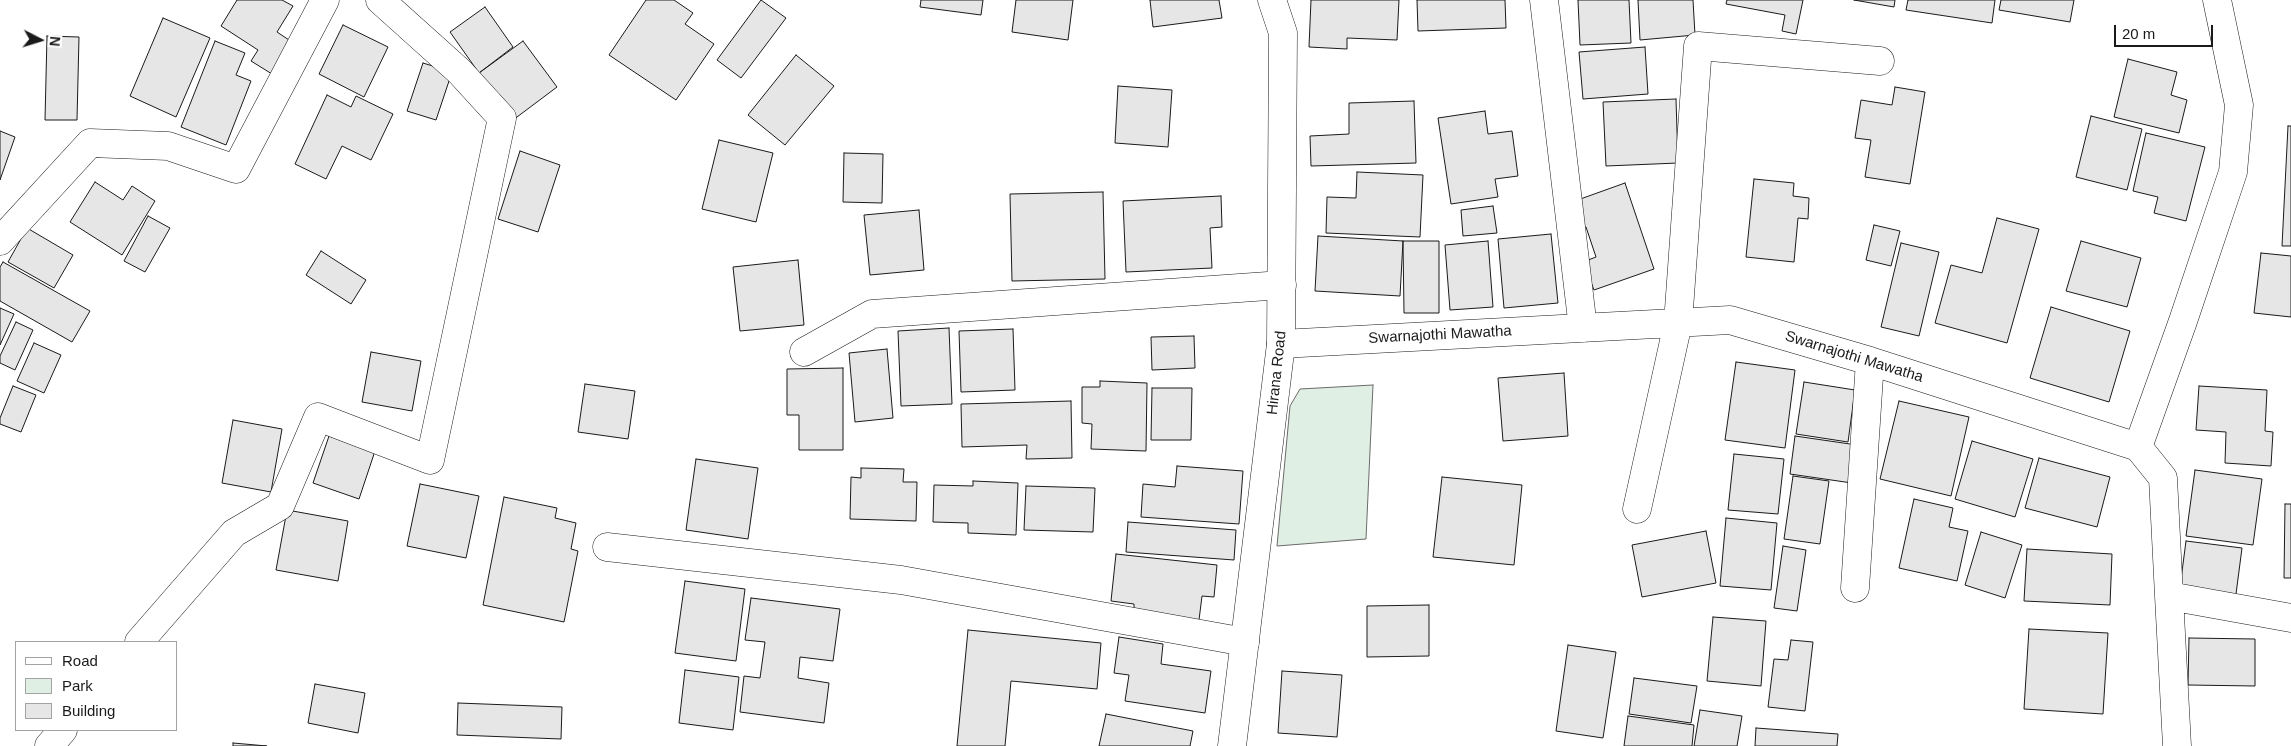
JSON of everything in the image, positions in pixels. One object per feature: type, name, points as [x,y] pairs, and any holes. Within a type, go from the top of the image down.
[{"type":"street","points":[[0,241],[90,143],[168,146],[236,169],[325,0]]},
{"type":"street","points":[[140,641],[234,533],[280,506],[318,416],[430,460],[502,118],[459,71],[380,0]]},
{"type":"street","name":"Hirana Road","points":[[1232,746],[1281,344],[1283,32],[1272,0]]},
{"type":"street","points":[[1544,0],[1583,328]]},
{"type":"street","points":[[2177,746],[2162,478],[2138,447],[2233,172],[2239,104],[2217,0]]},
{"type":"street","points":[[1637,509],[1678,323],[1698,46],[1880,60]]},
{"type":"street","points":[[804,352],[872,314],[1282,285]]},
{"type":"street","name":"Swarnajothi Mawatha","points":[[1281,344],[1730,320],[1870,361],[2138,447]]},
{"type":"street","points":[[1855,588],[1870,361]]},
{"type":"street","points":[[607,547],[901,580],[1245,642]]},
{"type":"street","points":[[2169,596],[2291,618]]},
{"type":"street","points":[[49,746],[63,731]]},
{"type":"green space","points":[[1373,385],[1366,539],[1277,546],[1290,406],[1300,389]]},
{"type":"building","points":[[237,0],[282,0],[293,6],[277,32],[292,42],[272,74],[251,61],[258,50],[221,26]]},
{"type":"building","points":[[646,0],[674,0],[693,13],[685,24],[714,44],[676,100],[609,55]]},
{"type":"building","points":[[761,0],[786,18],[741,78],[717,60]]},
{"type":"building","points":[[921,0],[983,0],[981,15],[920,7]]},
{"type":"building","points":[[1016,0],[1073,0],[1068,40],[1012,32]]},
{"type":"building","points":[[1150,0],[1219,0],[1222,18],[1153,27]]},
{"type":"building","points":[[1311,0],[1399,0],[1397,40],[1347,38],[1347,49],[1309,47]]},
{"type":"building","points":[[1417,0],[1505,0],[1506,28],[1418,31]]},
{"type":"building","points":[[1578,0],[1629,0],[1631,43],[1580,45]]},
{"type":"building","points":[[1638,0],[1693,0],[1695,35],[1640,40]]},
{"type":"building","points":[[1727,0],[1803,0],[1796,34],[1782,31],[1785,15],[1726,4]]},
{"type":"building","points":[[1854,0],[1895,0],[1894,7]]},
{"type":"building","points":[[1908,0],[1995,0],[1992,23],[1906,10]]},
{"type":"building","points":[[2001,0],[2074,0],[2070,22],[1999,10]]},
{"type":"building","points":[[485,7],[513,47],[479,73],[450,32]]},
{"type":"building","points":[[163,18],[210,38],[176,117],[130,96]]},
{"type":"building","points":[[343,25],[388,47],[364,97],[319,74]]},
{"type":"building","points":[[47,36],[79,37],[77,120],[45,120]]},
{"type":"building","points":[[215,41],[245,53],[236,75],[251,81],[226,145],[181,127]]},
{"type":"building","points":[[523,41],[557,87],[509,123],[479,73]]},
{"type":"building","points":[[1645,47],[1648,94],[1583,99],[1579,52]]},
{"type":"building","points":[[796,55],[834,86],[785,145],[748,115]]},
{"type":"building","points":[[2128,59],[2177,72],[2171,95],[2187,100],[2179,133],[2114,117]]},
{"type":"building","points":[[423,63],[452,72],[436,120],[407,111]]},
{"type":"building","points":[[1118,86],[1172,90],[1168,147],[1115,143]]},
{"type":"building","points":[[1895,87],[1925,92],[1910,184],[1865,177],[1871,140],[1855,138],[1861,100],[1892,105]]},
{"type":"building","points":[[327,95],[351,107],[356,96],[393,114],[371,160],[342,146],[326,179],[295,164]]},
{"type":"building","points":[[1676,99],[1678,163],[1606,166],[1603,102]]},
{"type":"building","points":[[1414,101],[1416,163],[1311,166],[1310,136],[1349,134],[1349,103]]},
{"type":"building","points":[[1485,111],[1488,134],[1512,131],[1518,176],[1495,179],[1498,197],[1451,204],[1438,118]]},
{"type":"building","points":[[2091,116],[2142,129],[2127,190],[2076,177]]},
{"type":"building","points":[[2288,126],[2291,126],[2291,246],[2282,246]]},
{"type":"building","points":[[0,131],[15,137],[0,180]]},
{"type":"building","points":[[2146,133],[2205,147],[2186,221],[2154,213],[2158,197],[2133,191]]},
{"type":"building","points":[[719,140],[773,153],[756,222],[702,209]]},
{"type":"building","points":[[520,151],[560,165],[538,232],[498,219]]},
{"type":"building","points":[[844,153],[883,154],[882,203],[843,202]]},
{"type":"building","points":[[1357,172],[1423,175],[1420,237],[1326,233],[1327,197],[1356,198]]},
{"type":"building","points":[[1754,179],[1794,183],[1793,196],[1809,198],[1808,219],[1798,218],[1794,262],[1746,257]]},
{"type":"building","points":[[95,182],[123,200],[132,186],[155,201],[122,255],[70,222]]},
{"type":"building","points":[[1625,183],[1654,269],[1594,290],[1583,262],[1596,257],[1586,227],[1581,228],[1572,202]]},
{"type":"building","points":[[1103,192],[1105,279],[1012,281],[1010,194]]},
{"type":"building","points":[[1221,196],[1222,227],[1210,228],[1212,268],[1126,272],[1123,201]]},
{"type":"building","points":[[1493,206],[1497,233],[1463,236],[1461,210]]},
{"type":"building","points":[[919,210],[924,270],[870,275],[864,215]]},
{"type":"building","points":[[148,216],[170,228],[145,272],[124,261]]},
{"type":"building","points":[[1997,218],[2039,229],[2007,343],[1935,323],[1951,265],[1982,273]]},
{"type":"building","points":[[1874,225],[1900,231],[1891,266],[1866,260]]},
{"type":"building","points":[[27,228],[73,255],[54,288],[8,262]]},
{"type":"building","points":[[1551,234],[1558,303],[1504,308],[1498,239]]},
{"type":"building","points":[[1318,236],[1403,241],[1400,296],[1315,291]]},
{"type":"building","points":[[1403,241],[1439,241],[1439,313],[1404,313]]},
{"type":"building","points":[[1488,241],[1493,307],[1450,310],[1445,245]]},
{"type":"building","points":[[2081,241],[2141,258],[2127,307],[2066,291]]},
{"type":"building","points":[[1901,243],[1939,252],[1919,336],[1881,327]]},
{"type":"building","points":[[321,251],[366,280],[351,304],[306,275]]},
{"type":"building","points":[[2261,253],[2291,256],[2291,317],[2254,313]]},
{"type":"building","points":[[798,260],[804,325],[740,331],[733,267]]},
{"type":"building","points":[[3,262],[90,311],[72,342],[0,301],[0,267]]},
{"type":"building","points":[[2051,307],[2130,331],[2109,402],[2030,378]]},
{"type":"building","points":[[0,308],[14,314],[0,345]]},
{"type":"building","points":[[16,322],[33,330],[15,370],[0,363],[0,356]]},
{"type":"building","points":[[949,328],[952,404],[901,406],[898,331]]},
{"type":"building","points":[[1013,329],[1015,390],[961,392],[959,331]]},
{"type":"building","points":[[1194,336],[1195,368],[1152,370],[1151,337]]},
{"type":"building","points":[[34,343],[61,355],[44,393],[17,381]]},
{"type":"building","points":[[887,349],[893,418],[855,422],[849,353]]},
{"type":"building","points":[[371,352],[421,361],[412,411],[362,402]]},
{"type":"building","points":[[1736,362],[1795,370],[1785,448],[1725,440]]},
{"type":"building","points":[[843,368],[843,450],[799,450],[799,415],[787,415],[787,369]]},
{"type":"building","points":[[1564,373],[1568,436],[1503,441],[1498,378]]},
{"type":"building","points":[[1100,381],[1147,383],[1146,451],[1091,449],[1092,424],[1082,423],[1082,387],[1100,387]]},
{"type":"building","points":[[1804,382],[1855,390],[1848,442],[1796,434]]},
{"type":"building","points":[[585,384],[635,391],[628,439],[578,432]]},
{"type":"building","points":[[13,386],[36,395],[21,432],[0,424],[0,418]]},
{"type":"building","points":[[2199,386],[2267,390],[2265,431],[2273,432],[2271,466],[2225,463],[2226,432],[2196,430]]},
{"type":"building","points":[[1152,388],[1192,388],[1191,440],[1151,440]]},
{"type":"building","points":[[1071,401],[1072,458],[1026,459],[1027,445],[962,447],[961,404]]},
{"type":"building","points":[[1899,401],[1969,417],[1951,496],[1880,479]]},
{"type":"building","points":[[233,420],[282,429],[271,492],[222,483]]},
{"type":"building","points":[[329,436],[375,451],[359,499],[313,483]]},
{"type":"building","points":[[1795,436],[1857,445],[1852,483],[1790,474]]},
{"type":"building","points":[[1972,441],[2033,459],[2015,517],[1955,499]]},
{"type":"building","points":[[1734,454],[1784,459],[1778,514],[1728,510]]},
{"type":"building","points":[[2039,458],[2110,477],[2097,527],[2025,508]]},
{"type":"building","points":[[696,459],[758,468],[748,539],[686,530]]},
{"type":"building","points":[[1177,466],[1243,471],[1239,524],[1141,517],[1143,484],[1175,487]]},
{"type":"building","points":[[861,468],[904,469],[903,482],[917,482],[916,521],[850,519],[851,477],[861,478]]},
{"type":"building","points":[[2195,470],[2262,479],[2253,545],[2186,536]]},
{"type":"building","points":[[1793,476],[1829,481],[1820,544],[1784,539]]},
{"type":"building","points":[[1442,477],[1522,485],[1514,565],[1433,557]]},
{"type":"building","points":[[973,481],[1018,483],[1016,535],[968,533],[968,523],[933,522],[934,485],[973,486]]},
{"type":"building","points":[[420,484],[479,496],[466,558],[407,546]]},
{"type":"building","points":[[1026,486],[1095,488],[1093,532],[1024,530]]},
{"type":"building","points":[[504,497],[557,508],[555,518],[576,523],[571,549],[578,551],[564,622],[483,605]]},
{"type":"building","points":[[1914,499],[1953,508],[1949,527],[1968,531],[1957,581],[1899,568]]},
{"type":"building","points":[[2285,504],[2291,504],[2291,578],[2284,578]]},
{"type":"building","points":[[287,510],[348,521],[338,581],[276,570]]},
{"type":"building","points":[[1726,518],[1777,523],[1771,590],[1720,586]]},
{"type":"building","points":[[1128,522],[1236,530],[1234,560],[1126,552]]},
{"type":"building","points":[[1706,531],[1716,583],[1642,597],[1632,545]]},
{"type":"building","points":[[1981,532],[2022,545],[2005,598],[1965,585]]},
{"type":"building","points":[[2186,541],[2242,548],[2236,594],[2180,587]]},
{"type":"building","points":[[1783,546],[1806,550],[1797,611],[1774,608]]},
{"type":"building","points":[[2027,549],[2112,554],[2110,605],[2024,601]]},
{"type":"building","points":[[1116,554],[1217,565],[1214,597],[1202,596],[1199,620],[1134,612],[1134,604],[1111,601]]},
{"type":"building","points":[[685,581],[745,589],[736,661],[675,653]]},
{"type":"building","points":[[751,598],[840,609],[833,661],[800,657],[798,678],[829,683],[824,723],[740,712],[744,676],[760,678],[765,642],[745,640]]},
{"type":"building","points":[[1429,605],[1429,656],[1367,657],[1367,606]]},
{"type":"building","points":[[1713,617],[1766,621],[1761,686],[1707,681]]},
{"type":"building","points":[[2029,629],[2108,633],[2103,714],[2024,709]]},
{"type":"building","points":[[968,630],[1101,643],[1097,689],[1011,681],[1005,746],[957,746]]},
{"type":"building","points":[[1119,637],[1163,644],[1161,664],[1211,671],[1205,713],[1125,701],[1129,675],[1114,673]]},
{"type":"building","points":[[2189,638],[2255,639],[2255,686],[2188,685]]},
{"type":"building","points":[[1791,640],[1813,642],[1805,711],[1768,707],[1774,659],[1788,660]]},
{"type":"building","points":[[1568,645],[1616,652],[1603,738],[1556,731]]},
{"type":"building","points":[[685,670],[739,677],[733,730],[679,723]]},
{"type":"building","points":[[1282,671],[1342,675],[1337,737],[1278,733]]},
{"type":"building","points":[[1634,678],[1697,686],[1691,723],[1629,714]]},
{"type":"building","points":[[315,684],[365,693],[358,733],[308,723]]},
{"type":"building","points":[[458,703],[562,707],[561,739],[457,735]]},
{"type":"building","points":[[1700,710],[1742,716],[1737,746],[1694,746]]},
{"type":"building","points":[[1106,714],[1193,731],[1190,746],[1099,746]]},
{"type":"building","points":[[1628,716],[1694,725],[1692,746],[1624,746]]},
{"type":"building","points":[[1756,728],[1838,734],[1837,746],[1755,746]]},
{"type":"building","points":[[233,743],[267,746],[233,746]]}]
